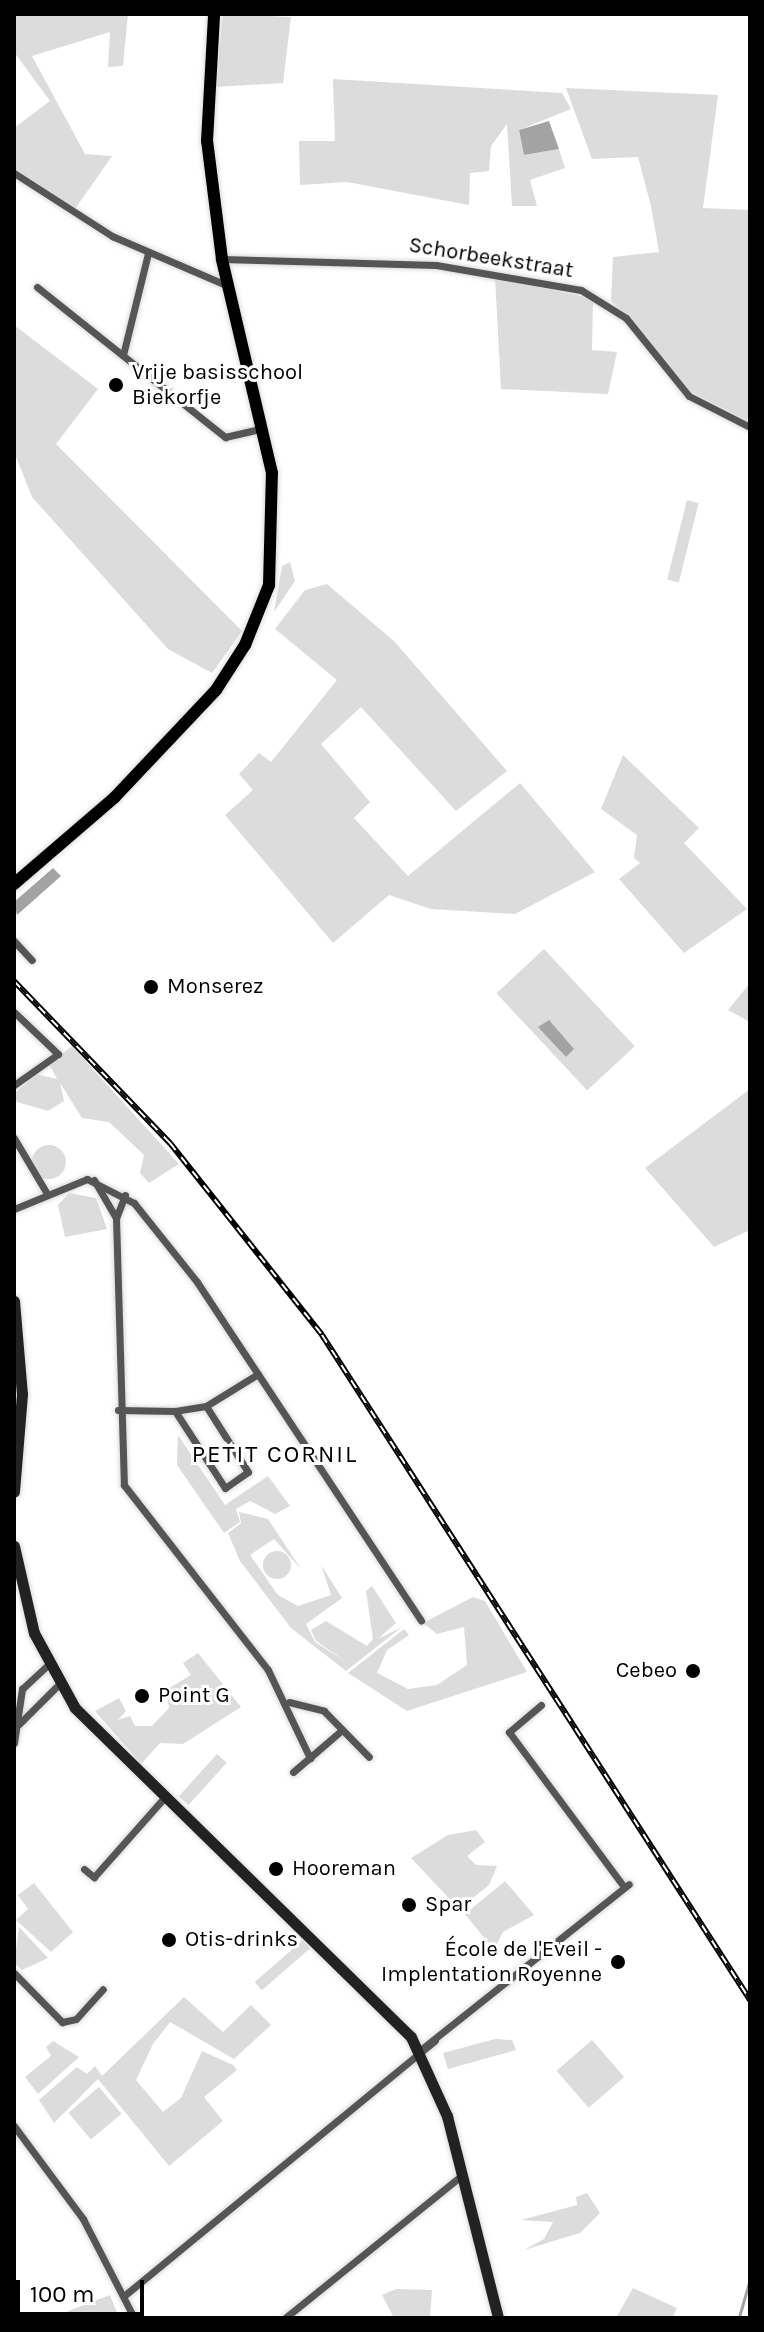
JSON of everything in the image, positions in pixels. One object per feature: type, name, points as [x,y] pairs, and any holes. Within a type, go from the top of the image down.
[{"type":"main road","points":[[14,884],[168,744],[245,645],[269,585],[275,545],[263,428],[222,259],[207,141],[214,14]]},
{"type":"main road","points":[[14,1301],[22,1394],[14,1492]]},
{"type":"main road","points":[[14,1546],[34,1633],[59,1684],[85,1720],[361,1982],[419,2051],[462,2175],[498,2318]]},
{"type":"street","points":[[14,173],[148,253],[228,286]]},
{"type":"street","points":[[123,355],[148,253]]},
{"type":"street","name":"Schorbeekstraat","points":[[222,259],[436,265],[581,290],[626,318],[689,396],[750,427]]},
{"type":"street","points":[[37,287],[225,437],[263,428]]},
{"type":"street","points":[[14,941],[32,960]]},
{"type":"street","points":[[14,1012],[58,1054],[14,1085]]},
{"type":"street","points":[[14,1138],[46,1192]]},
{"type":"street","points":[[94,1180],[116,1218]]},
{"type":"street","points":[[14,1209],[46,1192],[94,1180],[125,1195],[197,1282],[421,1621]]},
{"type":"street","points":[[125,1195],[116,1218],[118,1410],[124,1485],[289,1702],[324,1711],[369,1757]]},
{"type":"street","points":[[118,1410],[175,1411],[206,1406],[258,1374]]},
{"type":"street","points":[[175,1411],[225,1488],[248,1472],[206,1406]]},
{"type":"street","points":[[14,1743],[22,1689],[49,1664]]},
{"type":"street","points":[[19,1724],[59,1684]]},
{"type":"street","points":[[289,1702],[288,1719],[310,1758]]},
{"type":"street","points":[[125,2295],[626,1884],[509,1732],[541,1705]]},
{"type":"street","points":[[293,1772],[342,1730]]},
{"type":"street","points":[[84,1869],[94,1877],[164,1798]]},
{"type":"street","points":[[14,1973],[62,2022],[76,2019],[103,1989]]},
{"type":"street","points":[[14,2126],[65,2190],[125,2295],[134,2318]]},
{"type":"street","points":[[285,2318],[462,2175]]},
{"type":"shaded area","points":[[14,14],[128,14],[123,66],[108,67],[110,32],[32,56],[85,154],[112,156],[75,209],[14,170],[14,128],[50,101],[14,52]]},
{"type":"shaded area","points":[[223,14],[291,17],[283,83],[215,87]]},
{"type":"shaded area","points":[[333,79],[562,93],[571,109],[519,130],[524,155],[559,149],[565,168],[530,180],[537,206],[512,206],[507,124],[491,146],[489,171],[470,173],[469,205],[347,182],[300,185],[299,141],[335,141]]},
{"type":"shaded area","points":[[566,88],[718,95],[703,208],[750,210],[750,422],[689,391],[611,300],[613,257],[659,252],[651,206],[638,157],[592,159]]},
{"type":"shaded area","points":[[549,121],[559,149],[524,155],[519,130]]},
{"type":"shaded area","points":[[495,277],[593,299],[592,350],[617,352],[608,394],[501,389]]},
{"type":"shaded area","points":[[14,325],[98,389],[56,444],[242,631],[212,673],[168,649],[32,497],[14,452]]},
{"type":"shaded area","points":[[687,500],[699,503],[679,582],[667,580]]},
{"type":"shaded area","points":[[290,562],[295,581],[274,612],[282,566]]},
{"type":"shaded area","points":[[327,584],[394,641],[507,771],[456,811],[361,707],[321,744],[370,802],[354,818],[408,876],[520,783],[595,872],[515,914],[431,909],[389,895],[333,943],[225,815],[253,790],[239,774],[259,753],[271,762],[337,680],[275,629],[305,590]]},
{"type":"shaded area","points":[[623,755],[699,828],[684,843],[747,909],[684,953],[619,879],[640,863],[634,858],[637,835],[601,809]]},
{"type":"shaded area","points":[[53,868],[61,876],[17,915],[14,902]]},
{"type":"shaded area","points":[[544,949],[635,1046],[587,1091],[496,993]]},
{"type":"shaded area","points":[[750,983],[750,1022],[728,1010]]},
{"type":"shaded area","points":[[549,1020],[574,1049],[566,1057],[538,1027]]},
{"type":"shaded area","points":[[72,1046],[179,1164],[149,1183],[140,1173],[144,1155],[109,1122],[82,1118],[60,1083],[64,1101],[48,1111],[17,1102],[14,1094],[36,1074],[57,1079],[49,1064]]},
{"type":"shaded area","points":[[750,1089],[750,1230],[714,1247],[645,1168]]},
{"type":"shaded area","points":[[49,1145],[61,1150],[66,1162],[61,1174],[49,1179],[37,1174],[32,1162],[37,1150]]},
{"type":"shaded area","points":[[69,1193],[96,1198],[107,1229],[65,1237],[58,1205]]},
{"type":"shaded area","points":[[178,1435],[225,1505],[268,1476],[290,1506],[275,1514],[250,1501],[236,1509],[240,1522],[224,1533],[177,1465]]},
{"type":"shaded area","points":[[239,1512],[268,1519],[301,1569],[274,1539],[250,1555],[278,1595],[298,1606],[331,1595],[321,1565],[342,1598],[306,1624],[315,1642],[348,1663],[316,1641],[311,1630],[326,1621],[367,1646],[373,1639],[366,1591],[372,1586],[396,1623],[378,1639],[402,1627],[346,1671],[291,1628],[240,1561],[228,1533],[241,1523]]},
{"type":"shaded area","points":[[277,1551],[287,1555],[291,1565],[287,1575],[277,1579],[267,1575],[263,1565],[267,1555]]},
{"type":"shaded area","points":[[473,1597],[485,1601],[527,1672],[407,1711],[348,1673],[404,1629],[409,1635],[387,1650],[377,1673],[408,1689],[437,1685],[467,1665],[464,1627],[437,1634],[423,1623]]},
{"type":"shaded area","points":[[198,1653],[241,1707],[183,1744],[160,1743],[141,1764],[95,1711],[119,1698],[126,1711],[118,1720],[130,1716],[135,1726],[152,1726],[169,1708],[166,1690],[191,1675],[183,1663]]},
{"type":"shaded area","points":[[217,1754],[227,1763],[189,1805],[179,1796]]},
{"type":"shaded area","points":[[476,1830],[485,1842],[467,1856],[476,1865],[497,1866],[489,1885],[459,1909],[411,1858],[448,1835]]},
{"type":"shaded area","points":[[505,1881],[534,1915],[503,1932],[494,1950],[465,1914]]},
{"type":"shaded area","points":[[34,1883],[73,1932],[51,1952],[16,1920],[28,1909],[18,1895]]},
{"type":"shaded area","points":[[19,1927],[48,1958],[22,1970],[14,1963]]},
{"type":"shaded area","points":[[303,1940],[310,1948],[262,1990],[255,1982]]},
{"type":"shaded area","points":[[184,1997],[223,2032],[251,2005],[271,2025],[234,2059],[170,2022],[153,2044],[136,2080],[163,2112],[181,2098],[202,2051],[233,2065],[237,2070],[204,2097],[223,2121],[169,2166],[98,2079],[54,2123],[39,2100],[77,2067],[87,2074],[95,2066],[102,2076]]},
{"type":"shaded area","points":[[495,2039],[512,2040],[516,2050],[448,2069],[443,2053]]},
{"type":"shaded area","points":[[592,2040],[624,2077],[589,2108],[557,2071]]},
{"type":"shaded area","points":[[53,2041],[79,2057],[38,2094],[25,2077],[51,2056],[46,2047]]},
{"type":"shaded area","points":[[99,2087],[121,2114],[91,2140],[68,2113]]},
{"type":"shaded area","points":[[587,2193],[600,2213],[580,2233],[524,2250],[544,2239],[553,2222],[521,2220],[577,2205],[576,2197]]},
{"type":"shaded area","points":[[633,2288],[677,2308],[672,2318],[616,2318]]},
{"type":"shaded area","points":[[396,2289],[432,2290],[430,2318],[394,2318],[382,2295]]},
{"type":"shaded area","points":[[110,2295],[119,2318],[64,2318],[68,2311]]},
{"type":"waterway","points":[[746,2318],[739,2317],[750,2279]]},
{"type":"railway","points":[[14,981],[170,1143],[322,1335],[750,2000]]},
{"type":"place","name":"Vrije basisschool Biekorfje","points":[[116,385]]},
{"type":"place","name":"Monserez","points":[[151,987]]},
{"type":"place","name":"Cebeo","points":[[693,1671]]},
{"type":"place","name":"Point G","points":[[142,1696]]},
{"type":"place","name":"Hooreman","points":[[276,1869]]},
{"type":"place","name":"Spar","points":[[409,1905]]},
{"type":"place","name":"Otis-drinks","points":[[169,1940]]},
{"type":"place","name":"École de l'Eveil - Implentation Royenne","points":[[618,1962]]},
{"type":"district","name":"PETIT CORNIL","points":[[275,1455]]}]
